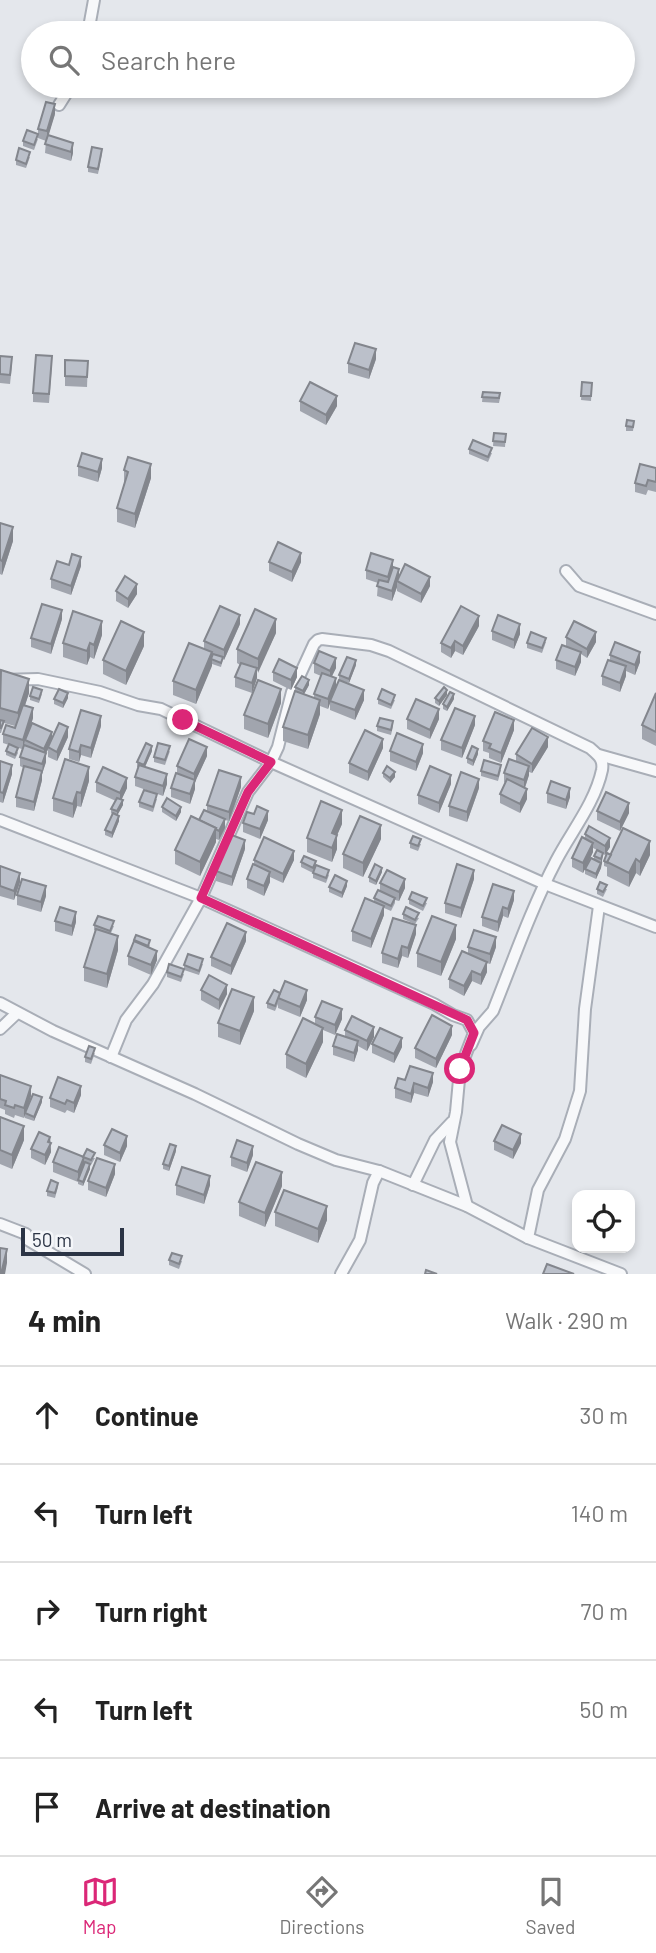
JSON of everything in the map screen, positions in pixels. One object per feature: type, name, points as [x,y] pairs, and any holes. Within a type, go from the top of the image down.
[{"type":"street","points":[[90,21],[94,0]]},
{"type":"street","points":[[59,105],[63,98]]},
{"type":"street","points":[[566,571],[579,586],[656,614]]},
{"type":"street","points":[[111,1057],[126,1020],[159,974],[201,898],[248,792],[271,762],[278,747],[292,692],[318,640],[371,645],[389,651],[590,748],[599,755],[656,771]]},
{"type":"street","points":[[0,680],[38,679],[161,709],[271,762],[545,884],[656,928]]},
{"type":"street","points":[[467,1206],[450,1142],[460,1069],[479,1027],[493,1011],[545,884],[591,800],[601,772],[602,762],[599,755]]},
{"type":"street","points":[[0,820],[201,898],[467,1020],[474,1033],[471,1045]]},
{"type":"street","points":[[528,1238],[538,1190],[565,1139],[580,1091],[585,1009],[599,906]]},
{"type":"street","points":[[0,1003],[324,1155],[379,1171],[467,1206],[528,1238],[621,1274]]},
{"type":"street","points":[[0,1029],[17,1013]]},
{"type":"street","points":[[412,1185],[435,1140],[454,1121]]},
{"type":"street","points":[[341,1274],[360,1240],[373,1183],[379,1171]]},
{"type":"street","points":[[0,1224],[26,1234],[28,1240],[85,1274]]},
{"type":"building","points":[[46,102],[55,104],[47,131],[38,129]]},
{"type":"building","points":[[27,130],[38,134],[34,145],[23,141]]},
{"type":"building","points":[[48,135],[73,143],[71,152],[45,144]]},
{"type":"building","points":[[92,147],[102,149],[98,169],[88,167]]},
{"type":"building","points":[[19,148],[30,152],[26,164],[16,160]]},
{"type":"building","points":[[355,343],[376,349],[369,370],[348,363]]},
{"type":"building","points":[[36,355],[52,356],[49,394],[33,393]]},
{"type":"building","points":[[0,356],[12,357],[10,375],[0,374]]},
{"type":"building","points":[[65,360],[88,361],[87,377],[65,376]]},
{"type":"building","points":[[310,382],[337,396],[326,415],[300,401]]},
{"type":"building","points":[[582,382],[592,383],[591,396],[581,396]]},
{"type":"building","points":[[483,392],[500,393],[499,398],[482,397]]},
{"type":"building","points":[[627,420],[634,421],[633,427],[626,426]]},
{"type":"building","points":[[494,433],[506,434],[505,442],[493,441]]},
{"type":"building","points":[[473,440],[492,448],[488,457],[469,449]]},
{"type":"building","points":[[82,453],[102,459],[98,472],[78,466]]},
{"type":"building","points":[[128,457],[151,464],[135,514],[117,508],[128,472],[124,470]]},
{"type":"building","points":[[640,464],[656,468],[656,482],[648,480],[646,486],[635,483]]},
{"type":"building","points":[[0,523],[13,527],[2,561],[0,560]]},
{"type":"building","points":[[278,542],[301,553],[292,572],[269,562]]},
{"type":"building","points":[[371,553],[393,560],[388,577],[366,570]]},
{"type":"building","points":[[72,554],[81,557],[71,586],[51,579],[57,561],[69,565]]},
{"type":"building","points":[[405,564],[430,577],[421,594],[397,581]]},
{"type":"building","points":[[393,567],[399,569],[392,591],[377,586],[379,580],[388,582]]},
{"type":"building","points":[[125,576],[137,584],[128,599],[116,591]]},
{"type":"building","points":[[42,604],[62,610],[51,644],[31,638]]},
{"type":"building","points":[[220,606],[240,615],[224,650],[204,641]]},
{"type":"building","points":[[461,606],[479,616],[463,646],[455,641],[451,648],[441,643]]},
{"type":"building","points":[[255,609],[276,619],[258,659],[237,649]]},
{"type":"building","points":[[73,611],[102,621],[94,645],[90,643],[87,651],[63,643]]},
{"type":"building","points":[[498,615],[520,624],[514,640],[492,631]]},
{"type":"building","points":[[121,621],[144,632],[126,671],[103,660]]},
{"type":"building","points":[[574,621],[596,632],[587,649],[566,637]]},
{"type":"building","points":[[531,632],[546,638],[542,648],[527,643]]},
{"type":"building","points":[[615,642],[640,652],[635,665],[610,655]]},
{"type":"building","points":[[189,643],[212,652],[196,690],[173,681]]},
{"type":"building","points":[[562,645],[581,652],[575,667],[556,660]]},
{"type":"building","points":[[319,651],[336,658],[330,671],[314,663]]},
{"type":"building","points":[[213,654],[223,657],[221,663],[211,659]]},
{"type":"building","points":[[347,657],[356,660],[349,679],[339,675]]},
{"type":"building","points":[[279,659],[297,668],[291,680],[273,672]]},
{"type":"building","points":[[608,660],[626,666],[620,683],[602,676]]},
{"type":"building","points":[[241,663],[257,668],[252,683],[235,677]]},
{"type":"building","points":[[1,670],[29,679],[18,713],[0,708]]},
{"type":"building","points":[[322,673],[336,678],[328,699],[314,694]]},
{"type":"building","points":[[302,676],[309,680],[303,691],[295,687]]},
{"type":"building","points":[[258,680],[281,689],[268,724],[244,715]]},
{"type":"building","points":[[339,680],[364,690],[355,710],[330,701]]},
{"type":"building","points":[[33,687],[42,690],[39,699],[30,696]]},
{"type":"building","points":[[444,687],[447,690],[439,701],[435,698]]},
{"type":"building","points":[[59,689],[68,693],[63,703],[54,699]]},
{"type":"building","points":[[382,689],[395,695],[391,705],[378,699]]},
{"type":"building","points":[[295,691],[320,700],[308,735],[283,727]]},
{"type":"building","points":[[450,692],[454,694],[447,707],[443,704]]},
{"type":"building","points":[[656,693],[656,732],[642,725]]},
{"type":"building","points":[[416,699],[439,709],[430,730],[407,719]]},
{"type":"building","points":[[23,705],[33,708],[23,740],[3,734],[6,725],[15,728]]},
{"type":"building","points":[[455,708],[475,716],[462,748],[441,740]]},
{"type":"building","points":[[81,710],[101,716],[91,748],[81,745],[79,752],[69,749]]},
{"type":"building","points":[[495,712],[514,720],[501,753],[489,748],[491,744],[483,741]]},
{"type":"building","points":[[380,718],[393,721],[391,730],[377,726]]},
{"type":"building","points":[[32,723],[52,732],[44,749],[25,740]]},
{"type":"building","points":[[59,723],[68,727],[57,752],[48,747]]},
{"type":"building","points":[[532,728],[548,737],[532,764],[516,754]]},
{"type":"building","points":[[365,730],[383,739],[368,772],[349,763]]},
{"type":"building","points":[[397,733],[423,744],[416,762],[390,751]]},
{"type":"building","points":[[189,739],[207,747],[194,774],[177,766]]},
{"type":"building","points":[[146,743],[152,746],[144,765],[137,762]]},
{"type":"building","points":[[158,743],[170,746],[165,760],[154,757]]},
{"type":"building","points":[[9,744],[18,748],[15,755],[6,751]]},
{"type":"building","points":[[24,745],[46,753],[42,764],[20,757]]},
{"type":"building","points":[[472,746],[478,749],[473,761],[467,758]]},
{"type":"building","points":[[65,759],[89,767],[81,793],[77,792],[73,804],[53,798]]},
{"type":"building","points":[[509,759],[529,766],[524,780],[504,773]]},
{"type":"building","points":[[484,760],[501,765],[498,776],[481,771]]},
{"type":"building","points":[[0,761],[12,765],[3,793],[0,792]]},
{"type":"building","points":[[139,765],[167,774],[163,786],[135,777]]},
{"type":"building","points":[[24,766],[42,771],[34,802],[16,797]]},
{"type":"building","points":[[387,766],[395,772],[390,778],[383,773]]},
{"type":"building","points":[[430,766],[451,775],[439,803],[418,795]]},
{"type":"building","points":[[103,767],[127,778],[120,793],[96,782]]},
{"type":"building","points":[[219,770],[241,777],[229,812],[207,805]]},
{"type":"building","points":[[461,772],[479,779],[467,812],[449,806]]},
{"type":"building","points":[[176,773],[195,780],[190,794],[171,788]]},
{"type":"building","points":[[507,779],[527,789],[520,804],[500,794]]},
{"type":"building","points":[[551,781],[570,788],[566,800],[547,793]]},
{"type":"building","points":[[144,790],[157,794],[153,807],[139,802]]},
{"type":"building","points":[[606,792],[629,803],[620,822],[597,811]]},
{"type":"building","points":[[117,798],[123,800],[117,811],[111,809]]},
{"type":"building","points":[[167,798],[181,807],[176,816],[162,807]]},
{"type":"building","points":[[321,801],[342,810],[332,833],[337,835],[332,848],[307,838]]},
{"type":"building","points":[[257,806],[268,811],[260,829],[243,823],[247,812],[254,814]]},
{"type":"building","points":[[204,810],[225,819],[219,831],[199,820]]},
{"type":"building","points":[[113,813],[119,816],[112,833],[105,830]]},
{"type":"building","points":[[191,816],[216,828],[200,862],[175,850]]},
{"type":"building","points":[[360,816],[381,825],[363,863],[343,854]]},
{"type":"building","points":[[589,826],[610,838],[605,846],[585,834]]},
{"type":"building","points":[[623,828],[650,841],[640,862],[636,859],[629,873],[607,862]]},
{"type":"building","points":[[229,834],[245,840],[232,877],[216,871]]},
{"type":"building","points":[[413,836],[421,839],[418,846],[410,843]]},
{"type":"building","points":[[264,837],[294,851],[283,874],[254,860]]},
{"type":"building","points":[[582,837],[593,843],[583,863],[572,858]]},
{"type":"building","points":[[597,850],[603,853],[601,859],[594,856]]},
{"type":"building","points":[[607,853],[611,855],[608,863],[604,861]]},
{"type":"building","points":[[304,856],[316,861],[313,868],[301,862]]},
{"type":"building","points":[[591,858],[601,863],[596,874],[585,869]]},
{"type":"building","points":[[253,864],[270,872],[264,886],[247,879]]},
{"type":"building","points":[[375,864],[382,868],[376,881],[369,877]]},
{"type":"building","points":[[457,864],[474,870],[461,908],[445,903]]},
{"type":"building","points":[[316,865],[329,870],[326,878],[313,873]]},
{"type":"building","points":[[0,866],[20,873],[14,891],[0,886]]},
{"type":"building","points":[[387,870],[405,879],[399,892],[380,883]]},
{"type":"building","points":[[335,875],[347,881],[342,893],[329,887]]},
{"type":"building","points":[[22,879],[46,886],[41,902],[17,895]]},
{"type":"building","points":[[600,882],[607,885],[603,892],[597,889]]},
{"type":"building","points":[[493,884],[514,891],[508,909],[503,907],[498,922],[482,917]]},
{"type":"building","points":[[378,890],[395,898],[391,906],[374,898]]},
{"type":"building","points":[[412,892],[427,898],[423,906],[409,899]]},
{"type":"building","points":[[365,898],[384,906],[371,939],[352,931]]},
{"type":"building","points":[[60,907],[76,912],[72,926],[55,921]]},
{"type":"building","points":[[406,907],[419,913],[415,920],[403,914]]},
{"type":"building","points":[[98,916],[114,921],[110,931],[94,925]]},
{"type":"building","points":[[432,916],[456,925],[441,962],[417,953]]},
{"type":"building","points":[[393,918],[416,925],[408,948],[402,946],[398,959],[382,953]]},
{"type":"building","points":[[227,923],[246,932],[231,966],[211,957]]},
{"type":"building","points":[[96,929],[118,936],[107,974],[84,967]]},
{"type":"building","points":[[474,930],[496,937],[490,954],[468,947]]},
{"type":"building","points":[[136,935],[150,940],[148,946],[134,940]]},
{"type":"building","points":[[134,941],[157,951],[151,965],[128,956]]},
{"type":"building","points":[[462,951],[487,962],[481,975],[472,971],[464,986],[449,979]]},
{"type":"building","points":[[188,954],[203,959],[199,971],[184,965]]},
{"type":"building","points":[[169,964],[184,969],[181,977],[167,972]]},
{"type":"building","points":[[209,975],[227,985],[219,1000],[201,990]]},
{"type":"building","points":[[285,981],[307,990],[300,1007],[278,998]]},
{"type":"building","points":[[232,989],[254,997],[240,1031],[218,1023]]},
{"type":"building","points":[[274,990],[280,993],[275,1006],[267,1003]]},
{"type":"building","points":[[322,1001],[342,1009],[335,1025],[315,1017]]},
{"type":"building","points":[[432,1015],[452,1026],[436,1059],[415,1048]]},
{"type":"building","points":[[352,1016],[374,1027],[367,1041],[345,1030]]},
{"type":"building","points":[[303,1018],[323,1028],[306,1064],[286,1054]]},
{"type":"building","points":[[380,1028],[402,1038],[394,1054],[372,1044]]},
{"type":"building","points":[[337,1034],[358,1041],[354,1053],[333,1046]]},
{"type":"building","points":[[89,1046],[95,1048],[91,1059],[85,1057]]},
{"type":"building","points":[[410,1066],[433,1073],[428,1088],[414,1083],[411,1094],[395,1088],[398,1078],[405,1080]]},
{"type":"building","points":[[0,1075],[31,1086],[24,1108],[5,1105],[6,1101],[0,1099]]},
{"type":"building","points":[[58,1077],[81,1086],[74,1103],[67,1100],[65,1104],[50,1098]]},
{"type":"building","points":[[33,1094],[42,1097],[34,1117],[25,1113]]},
{"type":"building","points":[[0,1117],[24,1126],[12,1155],[0,1150]]},
{"type":"building","points":[[502,1125],[521,1134],[513,1150],[494,1141]]},
{"type":"building","points":[[112,1129],[127,1136],[120,1153],[104,1145]]},
{"type":"building","points":[[39,1132],[50,1137],[48,1142],[51,1143],[45,1155],[31,1149]]},
{"type":"building","points":[[237,1140],[253,1146],[247,1163],[231,1157]]},
{"type":"building","points":[[170,1144],[176,1146],[169,1166],[163,1164]]},
{"type":"building","points":[[59,1147],[84,1157],[78,1172],[53,1162]]},
{"type":"building","points":[[87,1149],[95,1153],[91,1160],[83,1157]]},
{"type":"building","points":[[97,1158],[115,1164],[106,1188],[88,1181]]},
{"type":"building","points":[[85,1162],[90,1164],[83,1182],[78,1180]]},
{"type":"building","points":[[256,1162],[282,1172],[265,1213],[239,1202]]},
{"type":"building","points":[[182,1167],[210,1176],[204,1195],[176,1185]]},
{"type":"building","points":[[51,1180],[58,1183],[55,1193],[47,1191]]},
{"type":"building","points":[[284,1190],[327,1206],[318,1229],[275,1212]]},
{"type":"building","points":[[0,1248],[7,1249],[1,1274],[0,1274]]},
{"type":"building","points":[[172,1253],[182,1256],[179,1264],[169,1260]]},
{"type":"building","points":[[547,1264],[574,1274],[543,1274]]},
{"type":"route","points":[[183,720],[271,762],[248,792],[201,898],[467,1020],[474,1033],[460,1069]]}]
